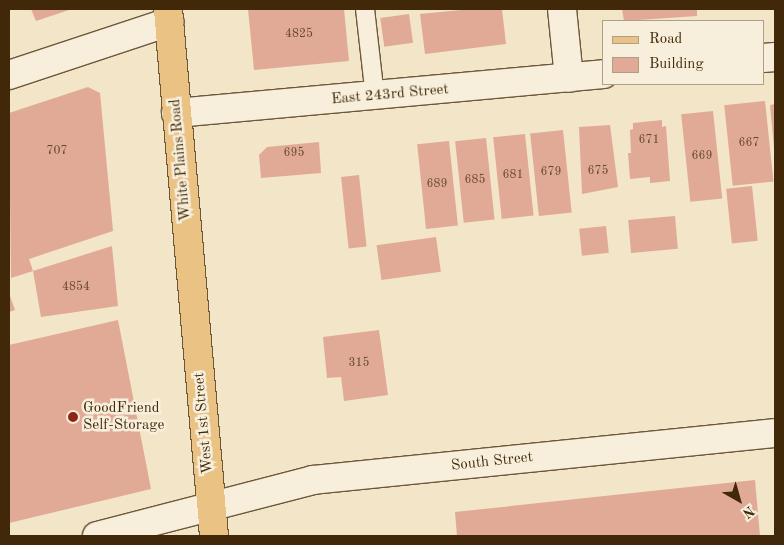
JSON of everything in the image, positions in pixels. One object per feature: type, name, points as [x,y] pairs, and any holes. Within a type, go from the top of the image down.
[{"type":"main road","name":"White Plains Road","points":[[168,15],[194,310]]},
{"type":"main road","name":"West 1st Street","points":[[194,310],[214,536]]},
{"type":"street","points":[[562,9],[569,78]]},
{"type":"street","points":[[9,75],[168,15]]},
{"type":"street","name":"East 243rd Street","points":[[176,113],[375,97],[602,74]]},
{"type":"street","name":"South Street","points":[[97,536],[313,480],[775,433]]},
{"type":"lane","points":[[365,9],[375,97]]},
{"type":"building","points":[[31,9],[72,9],[36,21]]},
{"type":"building","points":[[248,9],[344,9],[349,61],[254,70]]},
{"type":"building","points":[[471,9],[502,9],[506,44],[425,54],[420,14]]},
{"type":"building","points":[[622,9],[697,9],[697,16],[624,20]]},
{"type":"building","points":[[409,14],[413,43],[384,47],[380,18]]},
{"type":"building","points":[[88,87],[100,93],[113,231],[29,259],[33,271],[11,278],[9,113]]},
{"type":"building","points":[[765,101],[773,182],[733,186],[724,105]]},
{"type":"building","points":[[775,104],[775,148],[774,148],[770,105]]},
{"type":"building","points":[[713,111],[722,199],[690,202],[681,114]]},
{"type":"building","points":[[662,120],[662,127],[666,126],[670,181],[650,183],[650,177],[630,179],[628,153],[631,153],[630,130],[633,129],[633,123]]},
{"type":"building","points":[[610,125],[618,187],[582,194],[579,127]]},
{"type":"building","points":[[563,130],[572,213],[539,216],[530,133]]},
{"type":"building","points":[[525,134],[534,216],[502,219],[493,137]]},
{"type":"building","points":[[486,138],[495,220],[464,223],[455,141]]},
{"type":"building","points":[[449,141],[458,226],[426,229],[417,144]]},
{"type":"building","points":[[319,142],[321,173],[261,178],[259,155],[267,147]]},
{"type":"building","points":[[359,175],[367,247],[349,248],[341,177]]},
{"type":"building","points":[[752,186],[758,241],[732,243],[726,189]]},
{"type":"building","points":[[675,216],[678,249],[631,253],[628,220]]},
{"type":"building","points":[[606,226],[609,253],[582,256],[579,229]]},
{"type":"building","points":[[436,237],[441,272],[381,280],[377,245]]},
{"type":"building","points":[[112,246],[118,306],[41,317],[33,271]]},
{"type":"building","points":[[9,293],[15,310],[9,312]]},
{"type":"building","name":"GoodFriend Self-Storage","points":[[118,320],[151,489],[9,523],[9,345]]},
{"type":"building","points":[[379,330],[388,395],[344,401],[341,377],[327,378],[323,337]]},
{"type":"building","points":[[755,480],[760,536],[457,536],[455,512]]},
{"type":"place","name":"GoodFriend Self-Storage","points":[[73,417]]}]
